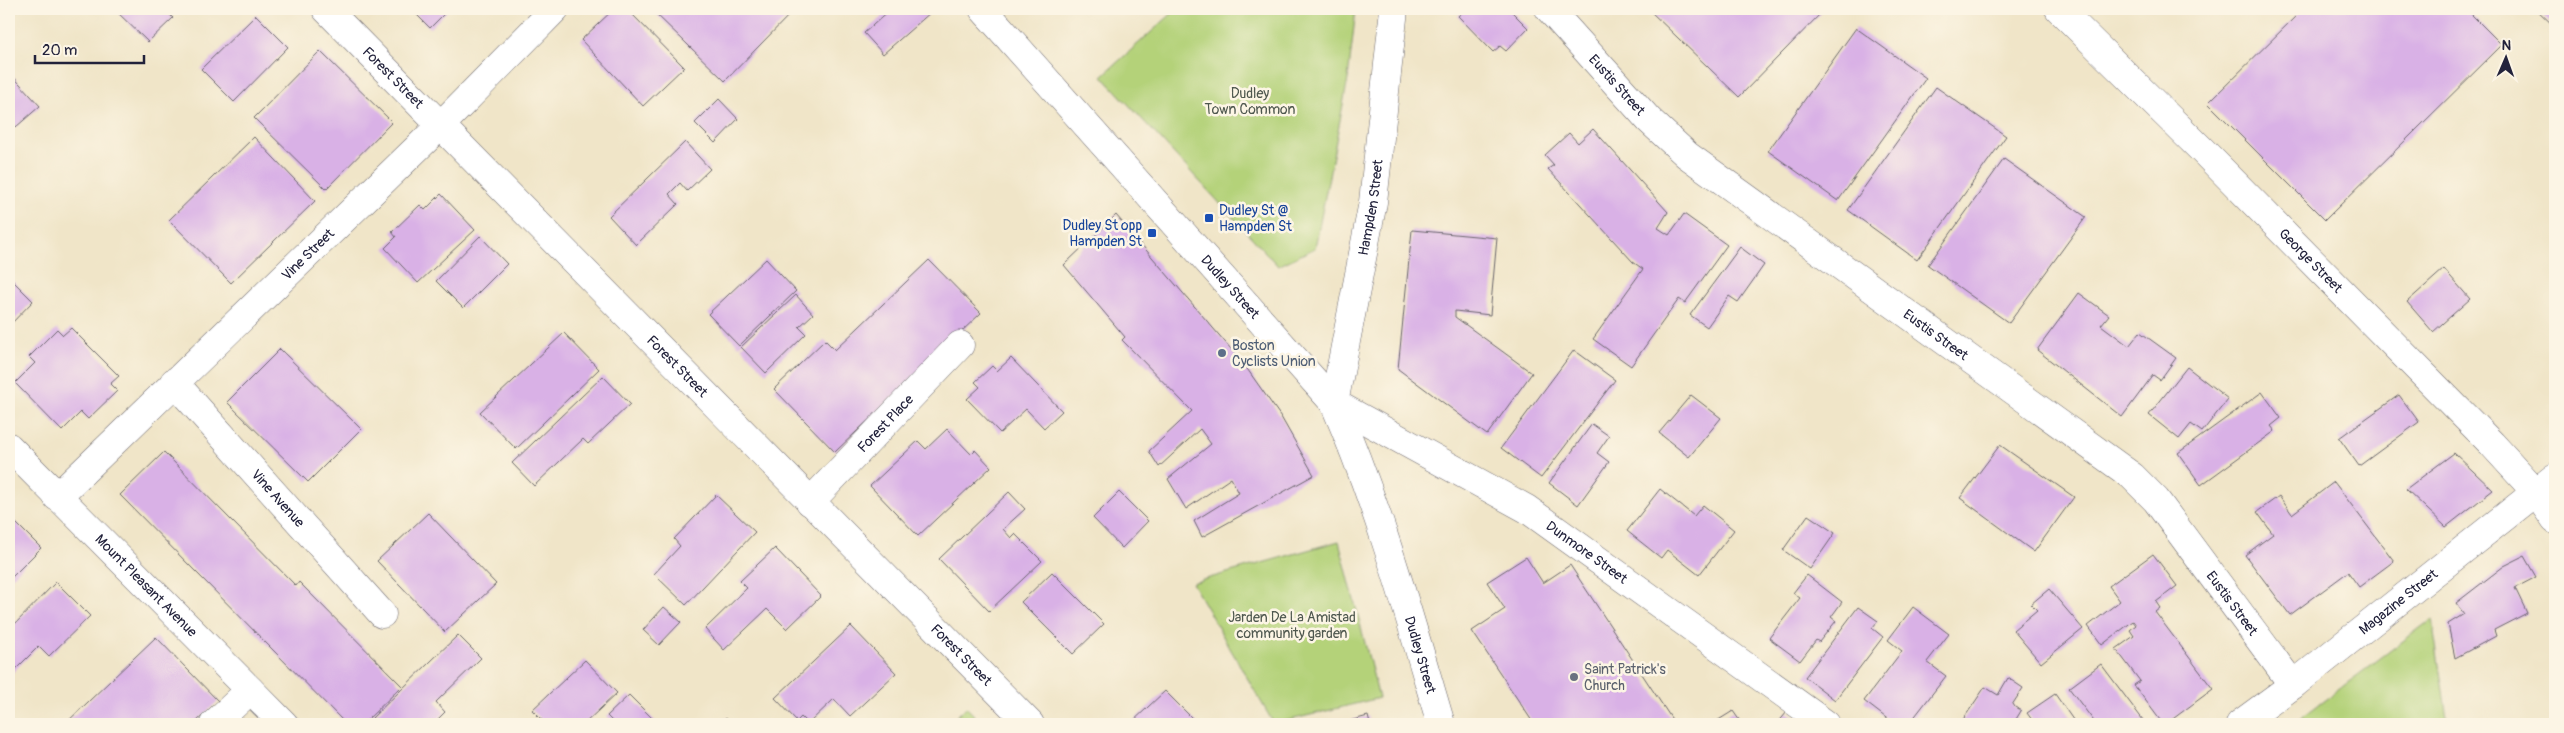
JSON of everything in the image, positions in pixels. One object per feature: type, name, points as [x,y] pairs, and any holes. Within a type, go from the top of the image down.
[{"type":"street","name":"Forest Street","points":[[326,9],[1030,724]]},
{"type":"street","name":"Vine Street","points":[[57,497],[441,125],[554,9]]},
{"type":"street","name":"Dudley Street","points":[[983,9],[1334,403],[1354,449],[1394,563],[1440,724]]},
{"type":"street","name":"Hampden Street","points":[[1334,403],[1372,202],[1394,9]]},
{"type":"street","name":"Eustis Street","points":[[1549,9],[1649,120],[1687,155],[2132,476],[2156,500],[2293,685]]},
{"type":"street","name":"George Street","points":[[2059,9],[2203,151],[2492,444],[2545,484],[2555,520]]},
{"type":"street","name":"Forest Place","points":[[810,502],[960,346]]},
{"type":"street","name":"Vine Avenue","points":[[174,382],[382,614]]},
{"type":"street","name":"Dunmore Street","points":[[1334,403],[1527,509],[1826,724]]},
{"type":"street","name":"Mount Pleasant Avenue","points":[[9,447],[284,724]]},
{"type":"street","name":"Magazine Street","points":[[2240,724],[2293,685],[2545,484]]},
{"type":"street","points":[[214,724],[250,690]]},
{"type":"green space","name":"Dudley Town Common","points":[[1177,9],[1356,9],[1348,79],[1315,248],[1278,266],[1102,76]]},
{"type":"green space","name":"Jarden De La Amistad community garden","points":[[1339,541],[1379,698],[1274,724],[1192,583]]},
{"type":"green space","points":[[2432,619],[2448,724],[2293,724]]},
{"type":"green space","points":[[966,707],[983,724],[949,724]]},
{"type":"building","points":[[114,9],[172,9],[168,13],[173,18],[148,42]]},
{"type":"building","points":[[411,9],[449,9],[430,28]]},
{"type":"building","points":[[614,9],[627,9],[684,67],[643,106],[581,40]]},
{"type":"building","points":[[651,9],[795,9],[725,81]]},
{"type":"building","points":[[891,9],[928,9],[931,12],[883,54],[864,33]]},
{"type":"building","points":[[1466,9],[1509,9],[1528,28],[1506,51],[1500,46],[1493,52],[1458,16]]},
{"type":"building","points":[[1648,9],[1825,9],[1739,97]]},
{"type":"building","points":[[2303,9],[2466,9],[2502,45],[2325,220],[2208,103]]},
{"type":"building","points":[[2536,9],[2555,9],[2555,27]]},
{"type":"building","points":[[256,15],[288,47],[234,102],[201,69]]},
{"type":"building","points":[[1856,28],[1926,78],[1838,201],[1768,151]]},
{"type":"building","points":[[320,51],[392,122],[326,189],[254,118]]},
{"type":"building","points":[[10,73],[40,106],[16,127],[9,118]]},
{"type":"building","points":[[1936,87],[2006,136],[1917,260],[1848,210]]},
{"type":"building","points":[[719,99],[738,119],[715,143],[695,123]]},
{"type":"building","points":[[1593,129],[1668,212],[1658,228],[1669,235],[1684,214],[1727,245],[1685,303],[1679,299],[1631,366],[1593,339],[1643,269],[1633,262],[1548,169],[1554,165],[1545,155],[1569,133],[1578,143]]},
{"type":"building","points":[[254,137],[315,201],[231,283],[169,220]]},
{"type":"building","points":[[685,142],[710,169],[687,191],[680,183],[669,194],[678,204],[636,245],[609,216]]},
{"type":"building","points":[[2004,159],[2086,217],[2009,323],[1928,265]]},
{"type":"building","points":[[441,194],[475,230],[418,283],[385,248],[396,237],[392,232],[420,205],[425,210]]},
{"type":"building","points":[[1116,215],[1243,363],[1281,417],[1314,475],[1202,537],[1194,521],[1239,493],[1231,478],[1186,509],[1168,479],[1211,444],[1200,429],[1159,467],[1149,451],[1192,411],[1122,340],[1125,337],[1064,265]]},
{"type":"building","points":[[1412,230],[1497,238],[1490,315],[1455,311],[1455,317],[1532,373],[1487,435],[1398,369]]},
{"type":"building","points":[[480,236],[507,264],[463,308],[436,281]]},
{"type":"building","points":[[1740,247],[1764,265],[1738,302],[1729,296],[1707,327],[1690,315]]},
{"type":"building","points":[[766,259],[796,291],[739,346],[708,314]]},
{"type":"building","points":[[929,260],[981,313],[835,452],[774,389],[825,340],[835,350]]},
{"type":"building","points":[[2444,269],[2470,299],[2433,332],[2407,302]]},
{"type":"building","points":[[9,277],[33,301],[9,326]]},
{"type":"building","points":[[2079,293],[2109,315],[2101,325],[2129,346],[2140,332],[2176,358],[2160,380],[2153,375],[2122,417],[2037,350]]},
{"type":"building","points":[[796,295],[813,314],[799,327],[806,334],[766,373],[741,347]]},
{"type":"building","points":[[71,328],[119,376],[110,384],[117,391],[88,419],[81,412],[62,431],[15,383],[35,363],[29,357],[57,329],[63,335]]},
{"type":"building","points":[[564,333],[599,369],[516,449],[480,412]]},
{"type":"building","points":[[280,349],[361,429],[308,482],[227,402]]},
{"type":"building","points":[[1574,350],[1615,380],[1541,478],[1501,448]]},
{"type":"building","points":[[1011,358],[1062,411],[1044,428],[1026,409],[1000,433],[967,399],[980,387],[975,382],[992,366],[997,371]]},
{"type":"building","points":[[2187,367],[2228,399],[2202,432],[2191,424],[2179,439],[2149,415]]},
{"type":"building","points":[[603,376],[630,404],[588,444],[583,439],[534,486],[512,463]]},
{"type":"building","points":[[2262,392],[2281,418],[2271,426],[2275,431],[2201,485],[2178,453]]},
{"type":"building","points":[[1691,395],[1721,418],[1689,457],[1659,433]]},
{"type":"building","points":[[2399,395],[2419,422],[2359,466],[2339,438]]},
{"type":"building","points":[[1592,424],[1609,436],[1597,453],[1609,462],[1578,505],[1549,483]]},
{"type":"building","points":[[947,429],[971,454],[975,450],[991,467],[918,536],[870,486],[918,441],[926,449]]},
{"type":"building","points":[[2000,445],[2074,497],[2034,552],[1960,498]]},
{"type":"building","points":[[164,452],[296,586],[299,582],[402,686],[363,724],[346,724],[120,495]]},
{"type":"building","points":[[2454,453],[2493,490],[2446,527],[2406,489]]},
{"type":"building","points":[[2334,482],[2394,561],[2359,587],[2348,572],[2290,615],[2245,555],[2273,534],[2257,512],[2279,496],[2292,514]]},
{"type":"building","points":[[1660,489],[1694,516],[1703,505],[1734,530],[1699,575],[1667,550],[1661,558],[1627,531]]},
{"type":"building","points":[[1009,492],[1025,509],[1003,529],[1011,538],[1015,534],[1042,561],[989,611],[939,559]]},
{"type":"building","points":[[1119,492],[1148,521],[1122,548],[1093,518]]},
{"type":"building","points":[[716,495],[755,532],[686,605],[654,574],[680,546],[674,539]]},
{"type":"building","points":[[428,513],[496,584],[445,632],[377,561]]},
{"type":"building","points":[[1808,515],[1835,533],[1810,569],[1783,550]]},
{"type":"building","points":[[9,516],[41,548],[9,580]]},
{"type":"building","points":[[775,548],[821,596],[787,629],[767,609],[724,650],[705,629],[747,588],[740,581]]},
{"type":"building","points":[[2153,554],[2177,586],[2156,602],[2160,608],[2155,612],[2213,689],[2166,724],[2163,724],[2134,685],[2140,681],[2116,649],[2134,636],[2130,630],[2136,625],[2133,621],[2102,645],[2088,626],[2120,601],[2109,586]]},
{"type":"building","points":[[2524,556],[2536,577],[2515,588],[2527,613],[2494,630],[2496,636],[2455,658],[2448,624],[2464,614],[2456,603],[2504,566]]},
{"type":"building","name":"Saint Patrick's Church","points":[[1526,557],[1543,583],[1570,565],[1675,724],[1534,724],[1472,631],[1505,609],[1487,582]]},
{"type":"building","points":[[1052,572],[1104,624],[1073,654],[1021,602]]},
{"type":"building","points":[[1807,575],[1842,602],[1831,617],[1836,621],[1819,642],[1816,640],[1800,661],[1769,638],[1800,598],[1793,593]]},
{"type":"building","points":[[56,582],[90,616],[49,656],[39,646],[9,676],[9,630]]},
{"type":"building","points":[[2049,589],[2083,629],[2041,663],[2013,630],[2037,610],[2031,604]]},
{"type":"building","points":[[664,607],[681,622],[659,645],[643,630]]},
{"type":"building","points":[[1858,607],[1878,621],[1872,628],[1883,637],[1835,700],[1805,677]]},
{"type":"building","points":[[1913,607],[1949,634],[1927,662],[1946,676],[1909,724],[1894,724],[1864,701],[1902,651],[1888,640]]},
{"type":"building","points":[[851,626],[896,673],[850,716],[834,699],[808,724],[801,717],[797,721],[775,698]]},
{"type":"building","points":[[458,635],[481,658],[436,702],[445,712],[433,724],[378,724],[372,718]]},
{"type":"building","points":[[156,637],[218,701],[194,724],[65,724]]},
{"type":"building","points":[[585,660],[617,693],[584,724],[546,724],[532,710]]},
{"type":"building","points":[[2101,664],[2146,724],[2096,724],[2069,688]]},
{"type":"building","points":[[2008,678],[2023,688],[2012,705],[2021,711],[2013,724],[1960,724],[1985,687],[1998,695]]},
{"type":"building","points":[[1165,691],[1198,724],[1130,724]]},
{"type":"building","points":[[2055,694],[2076,724],[2035,724],[2027,713]]},
{"type":"building","points":[[629,695],[658,724],[615,724],[607,716]]},
{"type":"building","points":[[1733,711],[1742,724],[1712,724]]},
{"type":"building","points":[[1787,712],[1804,724],[1777,724]]},
{"type":"building","points":[[1368,716],[1370,724],[1338,724]]},
{"type":"building","points":[[726,718],[732,724],[721,724]]},
{"type":"place","name":"Dudley St @ Hampden St","points":[[1209,218]]},
{"type":"place","name":"Dudley St opp Hampden St","points":[[1152,233]]},
{"type":"place","name":"Boston Cyclists Union","points":[[1222,353]]},
{"type":"place","name":"Saint Patrick's Church","points":[[1574,677]]}]
